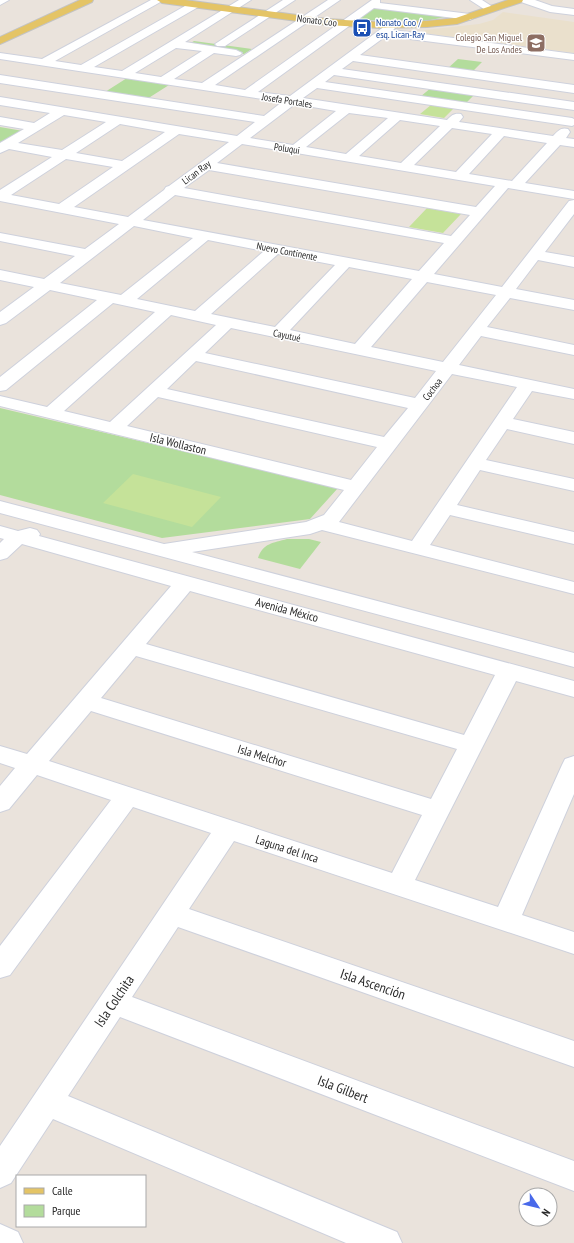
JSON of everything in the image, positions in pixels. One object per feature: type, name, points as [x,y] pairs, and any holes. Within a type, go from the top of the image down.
[{"type":"main road","points":[[0,41],[88,0]]},
{"type":"main road","name":"Nonato Coo","points":[[161,0],[388,29],[437,24],[470,17],[518,0]]},
{"type":"street","points":[[0,2],[4,0]]},
{"type":"street","points":[[42,63],[161,0]]},
{"type":"street","points":[[124,75],[246,0]]},
{"type":"street","points":[[162,81],[290,0]]},
{"type":"street","points":[[204,87],[334,0]]},
{"type":"street","points":[[475,0],[491,9]]},
{"type":"street","points":[[525,0],[550,9],[574,12]]},
{"type":"street","points":[[82,69],[196,4]]},
{"type":"street","points":[[247,94],[374,4],[470,17]]},
{"type":"street","points":[[388,29],[574,57]]},
{"type":"street","name":"Lican Ray","points":[[4,313],[46,285],[388,29]]},
{"type":"street","points":[[178,41],[256,53]]},
{"type":"street","points":[[366,45],[381,47]]},
{"type":"street","name":"Josefa Portales","points":[[0,56],[574,143]]},
{"type":"street","points":[[350,57],[574,89]]},
{"type":"street","points":[[332,71],[574,106]]},
{"type":"street","points":[[0,79],[265,120]]},
{"type":"street","points":[[314,84],[573,121]]},
{"type":"street","points":[[404,167],[482,92]]},
{"type":"street","name":"Poluqui","points":[[0,101],[574,195]]},
{"type":"street","points":[[296,149],[346,109]]},
{"type":"street","points":[[3,147],[62,111]]},
{"type":"street","points":[[349,158],[397,116]]},
{"type":"street","points":[[0,197],[118,120]]},
{"type":"street","points":[[0,121],[36,127]]},
{"type":"street","points":[[359,350],[480,212],[556,141],[573,121]]},
{"type":"street","points":[[60,209],[176,130]]},
{"type":"street","points":[[459,176],[501,132]]},
{"type":"street","points":[[3,147],[124,165]]},
{"type":"street","points":[[205,165],[480,212]]},
{"type":"street","points":[[171,190],[455,241]]},
{"type":"street","name":"Nuevo Continente","points":[[0,197],[574,305]]},
{"type":"street","name":"Cochoa","points":[[161,550],[310,528],[321,524],[334,516],[535,254],[566,226],[574,204]]},
{"type":"street","points":[[0,386],[204,236]]},
{"type":"street","points":[[0,237],[87,254]]},
{"type":"street","points":[[199,316],[275,249]]},
{"type":"street","points":[[535,254],[574,262]]},
{"type":"street","points":[[278,333],[346,262]]},
{"type":"street","name":"Cayutué","points":[[0,275],[574,394]]},
{"type":"street","points":[[51,413],[166,310]]},
{"type":"street","points":[[114,428],[228,322]]},
{"type":"street","points":[[477,330],[574,350]]},
{"type":"street","points":[[193,355],[420,405]]},
{"type":"street","points":[[418,548],[446,508],[526,385]]},
{"type":"street","points":[[154,391],[389,444]]},
{"type":"street","name":"Isla Wollaston","points":[[0,400],[357,487]]},
{"type":"street","points":[[502,422],[574,438]]},
{"type":"street","points":[[475,463],[574,485]]},
{"type":"street","name":"Avenida México","points":[[0,507],[574,660]]},
{"type":"street","points":[[446,508],[574,538]]},
{"type":"street","points":[[321,524],[574,588]]},
{"type":"street","points":[[0,554],[9,534],[67,525]]},
{"type":"street","name":"Avenida México","points":[[9,534],[574,689]]},
{"type":"street","points":[[248,574],[245,565],[247,551],[265,534]]},
{"type":"street","points":[[0,803],[185,583]]},
{"type":"street","points":[[345,626],[360,618],[364,611],[365,604]]},
{"type":"street","points":[[131,647],[471,745]]},
{"type":"street","points":[[399,885],[509,671]]},
{"type":"street","name":"Isla Melchor","points":[[86,701],[437,810]]},
{"type":"street","name":"Laguna del Inca","points":[[0,754],[574,943]]},
{"type":"street","points":[[506,921],[574,765]]},
{"type":"street","points":[[0,967],[128,796]]},
{"type":"street","name":"Isla Colchita","points":[[0,1172],[228,829]]},
{"type":"street","name":"Isla Ascención","points":[[171,914],[574,1054]]},
{"type":"street","name":"Isla Gilbert","points":[[113,1002],[574,1176]]},
{"type":"street","points":[[47,1102],[385,1243]]},
{"type":"street","points":[[0,1240],[6,1243]]},
{"type":"shaded area","name":"Colegio San Miguel De Los Andes","points":[[503,12],[574,22],[574,53],[422,33],[425,30],[479,24],[493,20]]},
{"type":"green space","points":[[374,7],[451,16],[425,21],[357,20]]},
{"type":"green space","points":[[194,41],[252,49],[244,54],[186,46]]},
{"type":"green space","points":[[458,59],[482,62],[472,72],[447,69]]},
{"type":"green space","points":[[127,78],[169,85],[147,99],[105,92]]},
{"type":"green space","points":[[432,87],[476,93],[465,104],[420,97]]},
{"type":"green space","points":[[431,105],[454,108],[444,118],[420,114]]},
{"type":"green space","points":[[0,127],[23,131],[0,145]]},
{"type":"green space","points":[[427,208],[461,214],[443,233],[409,227]]},
{"type":"green space","points":[[0,408],[338,488],[310,519],[162,538],[0,495]]},
{"type":"green space","points":[[133,474],[221,497],[192,527],[103,503]]},
{"type":"green space","points":[[287,539],[309,539],[321,542],[300,569],[258,558],[263,549],[269,544]]},
{"type":"place","name":"Nonato Coo / esq. Lican-Ray","points":[[362,28]]},
{"type":"place","name":"Colegio San Miguel De Los Andes","points":[[536,43]]}]
